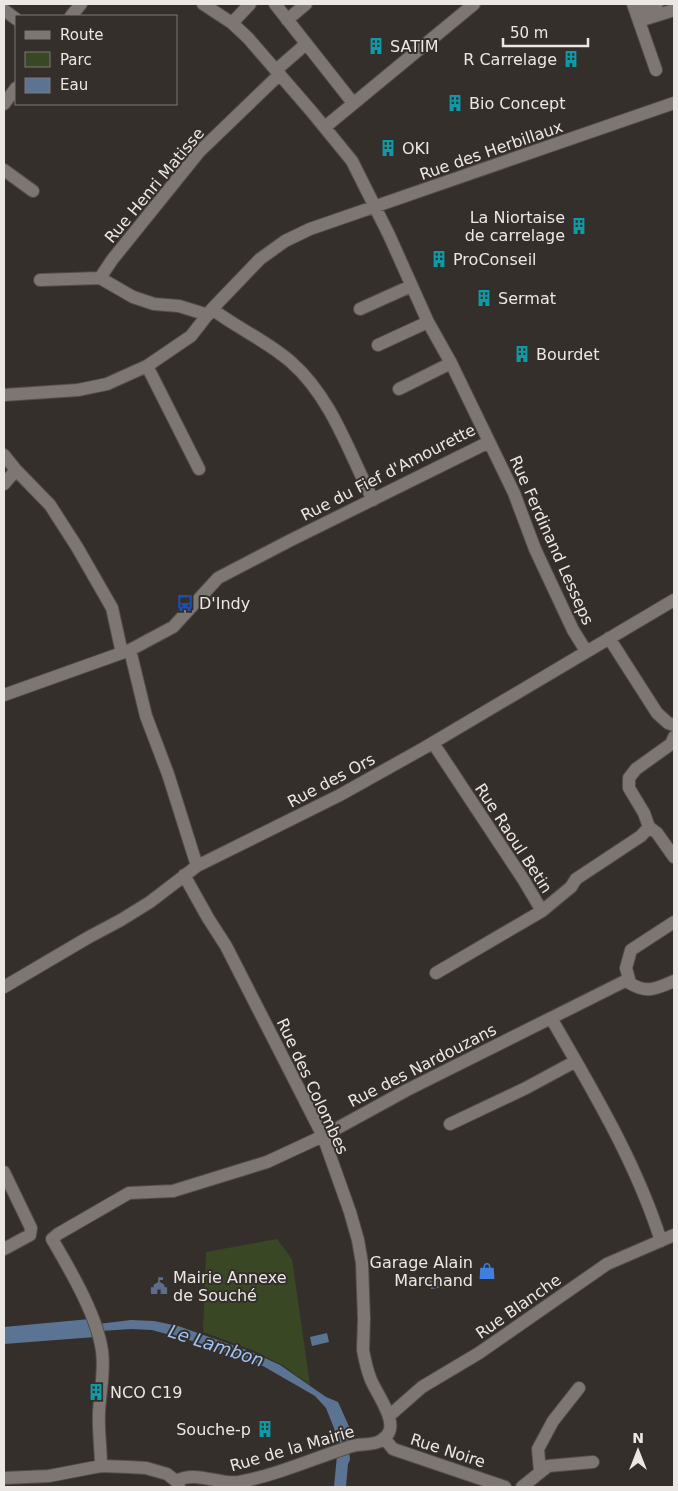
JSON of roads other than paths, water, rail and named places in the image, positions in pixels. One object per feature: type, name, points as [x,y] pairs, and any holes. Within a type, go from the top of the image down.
[{"type":"street","points":[[73,15],[81,4]]},
{"type":"street","name":"Rue du Fief d'Amourette","points":[[4,695],[126,652],[173,627],[218,578],[489,442],[451,363],[428,322],[375,206],[352,162],[325,127],[248,38],[232,23],[203,4]]},
{"type":"street","points":[[232,23],[250,4]]},
{"type":"street","points":[[274,4],[353,103]]},
{"type":"street","points":[[287,20],[306,4]]},
{"type":"street","points":[[325,127],[474,4]]},
{"type":"street","points":[[636,12],[657,4]]},
{"type":"street","points":[[4,10],[15,18]]},
{"type":"street","points":[[636,12],[674,10]]},
{"type":"street","points":[[636,12],[656,70]]},
{"type":"street","name":"Rue Henri Matisse","points":[[100,278],[141,223],[199,152],[306,44]]},
{"type":"street","points":[[4,104],[15,89]]},
{"type":"street","name":"Rue des Herbillaux","points":[[4,395],[88,388],[107,384],[147,366],[191,336],[210,312],[260,259],[284,241],[310,229],[375,206],[674,104]]},
{"type":"street","points":[[4,170],[33,191]]},
{"type":"street","points":[[40,280],[100,278],[133,297],[154,304],[179,306],[210,312],[278,351],[293,364],[314,388],[332,414],[373,500]]},
{"type":"street","points":[[360,309],[411,286]]},
{"type":"street","points":[[378,345],[428,322]]},
{"type":"street","points":[[399,389],[451,363]]},
{"type":"street","points":[[147,366],[199,469]]},
{"type":"street","name":"Rue Ferdinand Lesseps","points":[[489,442],[514,493],[535,549],[573,630],[586,651]]},
{"type":"street","points":[[4,455],[50,505],[112,608],[146,716],[168,774],[197,866]]},
{"type":"street","points":[[4,484],[16,470]]},
{"type":"street","name":"Rue des Ors","points":[[4,987],[150,902],[197,866],[340,795],[433,743],[674,600]]},
{"type":"street","points":[[609,638],[657,714],[668,723],[674,725]]},
{"type":"street","points":[[674,737],[671,744],[636,769],[629,778],[629,788],[644,812],[649,827],[657,833],[674,857]]},
{"type":"street","name":"Rue Raoul Betin","points":[[433,743],[542,911],[571,887],[576,879],[641,836],[649,827]]},
{"type":"street","name":"Rue des Colombes","points":[[184,875],[226,946],[322,1136],[350,1212],[358,1240],[364,1284],[363,1350],[372,1381],[389,1416]]},
{"type":"street","points":[[436,973],[447,961],[542,911]]},
{"type":"street","points":[[674,922],[631,950],[626,968],[629,979],[626,981],[644,990],[674,981]]},
{"type":"street","name":"Rue des Nardouzans","points":[[52,1239],[129,1193],[182,1188],[267,1162],[322,1136],[407,1090],[626,981]]},
{"type":"street","points":[[551,1018],[595,1094],[633,1170],[660,1241]]},
{"type":"street","points":[[450,1124],[526,1088],[576,1061]]},
{"type":"street","points":[[4,1172],[31,1228],[30,1235]]},
{"type":"street","points":[[4,1249],[30,1235],[52,1239],[71,1271],[99,1339],[103,1366],[99,1413],[102,1466]]},
{"type":"street","name":"Rue Blanche","points":[[389,1416],[422,1387],[479,1354],[607,1264],[674,1236]]},
{"type":"street","points":[[540,1472],[538,1449],[553,1421],[579,1388]]},
{"type":"street","points":[[384,1438],[390,1431],[389,1416]]},
{"type":"street","name":"Rue de la Mairie","points":[[4,1478],[49,1476],[102,1466],[159,1470],[177,1484],[184,1476],[226,1483],[256,1482],[334,1452],[354,1446],[376,1443],[384,1438]]},
{"type":"street","name":"Rue Noire","points":[[384,1438],[393,1449],[505,1487]]},
{"type":"street","points":[[522,1487],[548,1466],[592,1462]]},
{"type":"water","points":[[447,1276],[449,1286],[431,1289],[429,1280]]},
{"type":"water","name":"Le Lambon","points":[[90,1319],[98,1324],[131,1320],[154,1321],[178,1326],[252,1352],[280,1365],[326,1397],[338,1402],[351,1431],[347,1433],[350,1460],[346,1487],[334,1487],[338,1445],[326,1408],[315,1396],[263,1366],[196,1342],[152,1330],[101,1331],[95,1337],[4,1344],[4,1327]]},
{"type":"water","points":[[327,1333],[329,1342],[312,1346],[310,1337]]},
{"type":"place","name":"SATIM","points":[[376,46]]},
{"type":"place","name":"R Carrelage","points":[[571,59]]},
{"type":"place","name":"Bio Concept","points":[[455,103]]},
{"type":"place","name":"OKI","points":[[388,148]]},
{"type":"place","name":"La Niortaise de carrelage","points":[[579,226]]},
{"type":"place","name":"ProConseil","points":[[439,259]]},
{"type":"place","name":"Sermat","points":[[484,298]]},
{"type":"place","name":"Bourdet","points":[[522,354]]},
{"type":"place","name":"D'Indy","points":[[185,603]]},
{"type":"place","name":"Garage Alain Marchand","points":[[487,1271]]},
{"type":"place","name":"Mairie Annexe de Souché","points":[[159,1286]]},
{"type":"place","name":"NCO C19","points":[[96,1392]]},
{"type":"place","name":"Souche-p","points":[[265,1429]]}]
